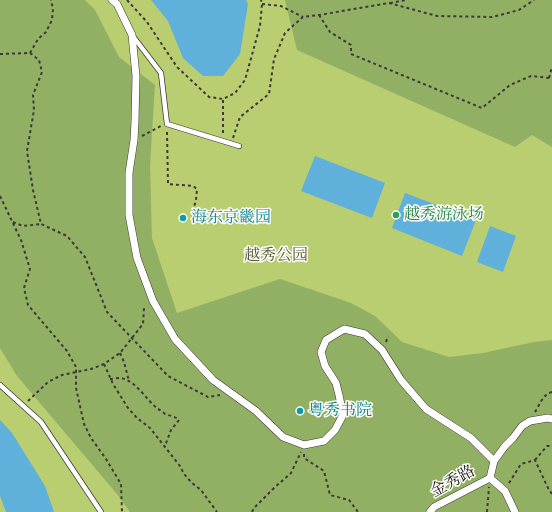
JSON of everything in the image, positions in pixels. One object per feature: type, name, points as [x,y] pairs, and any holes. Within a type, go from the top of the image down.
[{"type":"street","points":[[112,0],[117,4],[132,35],[136,76],[134,140],[129,173],[129,215],[137,258],[153,301],[175,339],[213,380],[256,411],[283,437],[304,445],[324,440],[335,430],[342,415],[340,396],[336,383],[325,366],[321,352],[326,340],[344,329],[365,334],[382,350],[401,380],[426,409],[471,438],[494,461]]},
{"type":"street","points":[[515,512],[504,491],[490,478],[494,461],[522,426],[530,421],[548,418],[552,419]]},
{"type":"street","name":"金秀路","points":[[430,512],[434,507],[490,478]]},
{"type":"lane","points":[[132,35],[162,73],[167,124],[239,146]]},
{"type":"lane","points":[[0,385],[42,422],[100,512]]},
{"type":"path","points":[[30,53],[38,39],[46,32],[52,20],[53,9],[51,0]]},
{"type":"path","points":[[126,0],[147,22],[177,67],[209,97],[223,98],[236,93],[245,80],[260,26],[261,0]]},
{"type":"path","points":[[231,143],[240,117],[269,94],[274,59],[285,33],[303,17],[406,0]]},
{"type":"path","points":[[389,3],[437,16],[492,17],[519,10],[534,0]]},
{"type":"path","points":[[262,4],[282,6],[303,17]]},
{"type":"path","points":[[319,15],[330,32],[351,45],[351,54],[482,108],[510,85],[531,76],[551,78],[552,67]]},
{"type":"path","points":[[0,54],[30,53],[40,60],[42,72],[33,95],[34,110],[28,151],[33,190],[40,224]]},
{"type":"path","points":[[223,98],[223,140]]},
{"type":"path","points":[[134,140],[167,124],[168,184],[193,186],[197,189],[192,214]]},
{"type":"path","points":[[0,196],[21,240],[30,269],[24,288],[28,305],[67,351],[76,367],[76,388],[84,424],[91,438],[121,484],[122,512]]},
{"type":"path","points":[[13,222],[23,226],[40,224],[67,236],[85,257],[107,312],[168,376],[208,397],[231,393]]},
{"type":"path","points":[[23,406],[48,382],[62,375],[91,369],[104,364],[120,353],[143,324],[144,308],[153,301]]},
{"type":"path","points":[[120,353],[129,381]]},
{"type":"path","points":[[104,364],[121,399],[137,418],[150,428],[180,466],[184,474],[201,490],[217,512]]},
{"type":"path","points":[[110,379],[119,378],[129,381],[157,408],[166,414],[176,416],[179,420],[171,430],[165,446]]},
{"type":"path","points":[[530,421],[542,399],[548,393],[552,392]]},
{"type":"path","points":[[252,512],[254,508],[291,473],[304,445]]},
{"type":"path","points":[[304,445],[304,458],[324,471],[330,495],[349,500],[358,512]]},
{"type":"path","points":[[504,491],[520,464],[535,460],[547,446],[552,446]]},
{"type":"path","points":[[535,460],[552,494]]},
{"type":"path","points":[[487,512],[490,478]]},
{"type":"green space","name":"越秀公园","points":[[0,0],[552,0],[552,512],[0,512]]},
{"type":"green space","points":[[0,0],[85,0],[95,10],[119,57],[155,85],[150,166],[152,238],[177,313],[280,279],[351,303],[375,316],[402,342],[449,357],[483,353],[534,342],[552,340],[552,512],[130,512],[117,494],[17,376],[0,348]]},
{"type":"green space","points":[[285,0],[552,0],[552,147],[532,135],[515,147],[297,50]]},
{"type":"water","points":[[151,0],[246,0],[248,4],[240,54],[223,76],[203,76],[183,58],[168,21]]},
{"type":"water","points":[[315,156],[385,183],[372,218],[301,191]]},
{"type":"water","points":[[405,193],[476,220],[462,256],[392,228]]},
{"type":"water","points":[[490,226],[516,236],[503,272],[477,262]]},
{"type":"water","points":[[0,420],[12,433],[45,486],[54,512],[6,512],[0,496]]},
{"type":"place","name":"越秀游泳场","points":[[396,215]]},
{"type":"place","name":"海东京畿园","points":[[183,218]]},
{"type":"place","name":"粤秀书院","points":[[300,411]]}]
